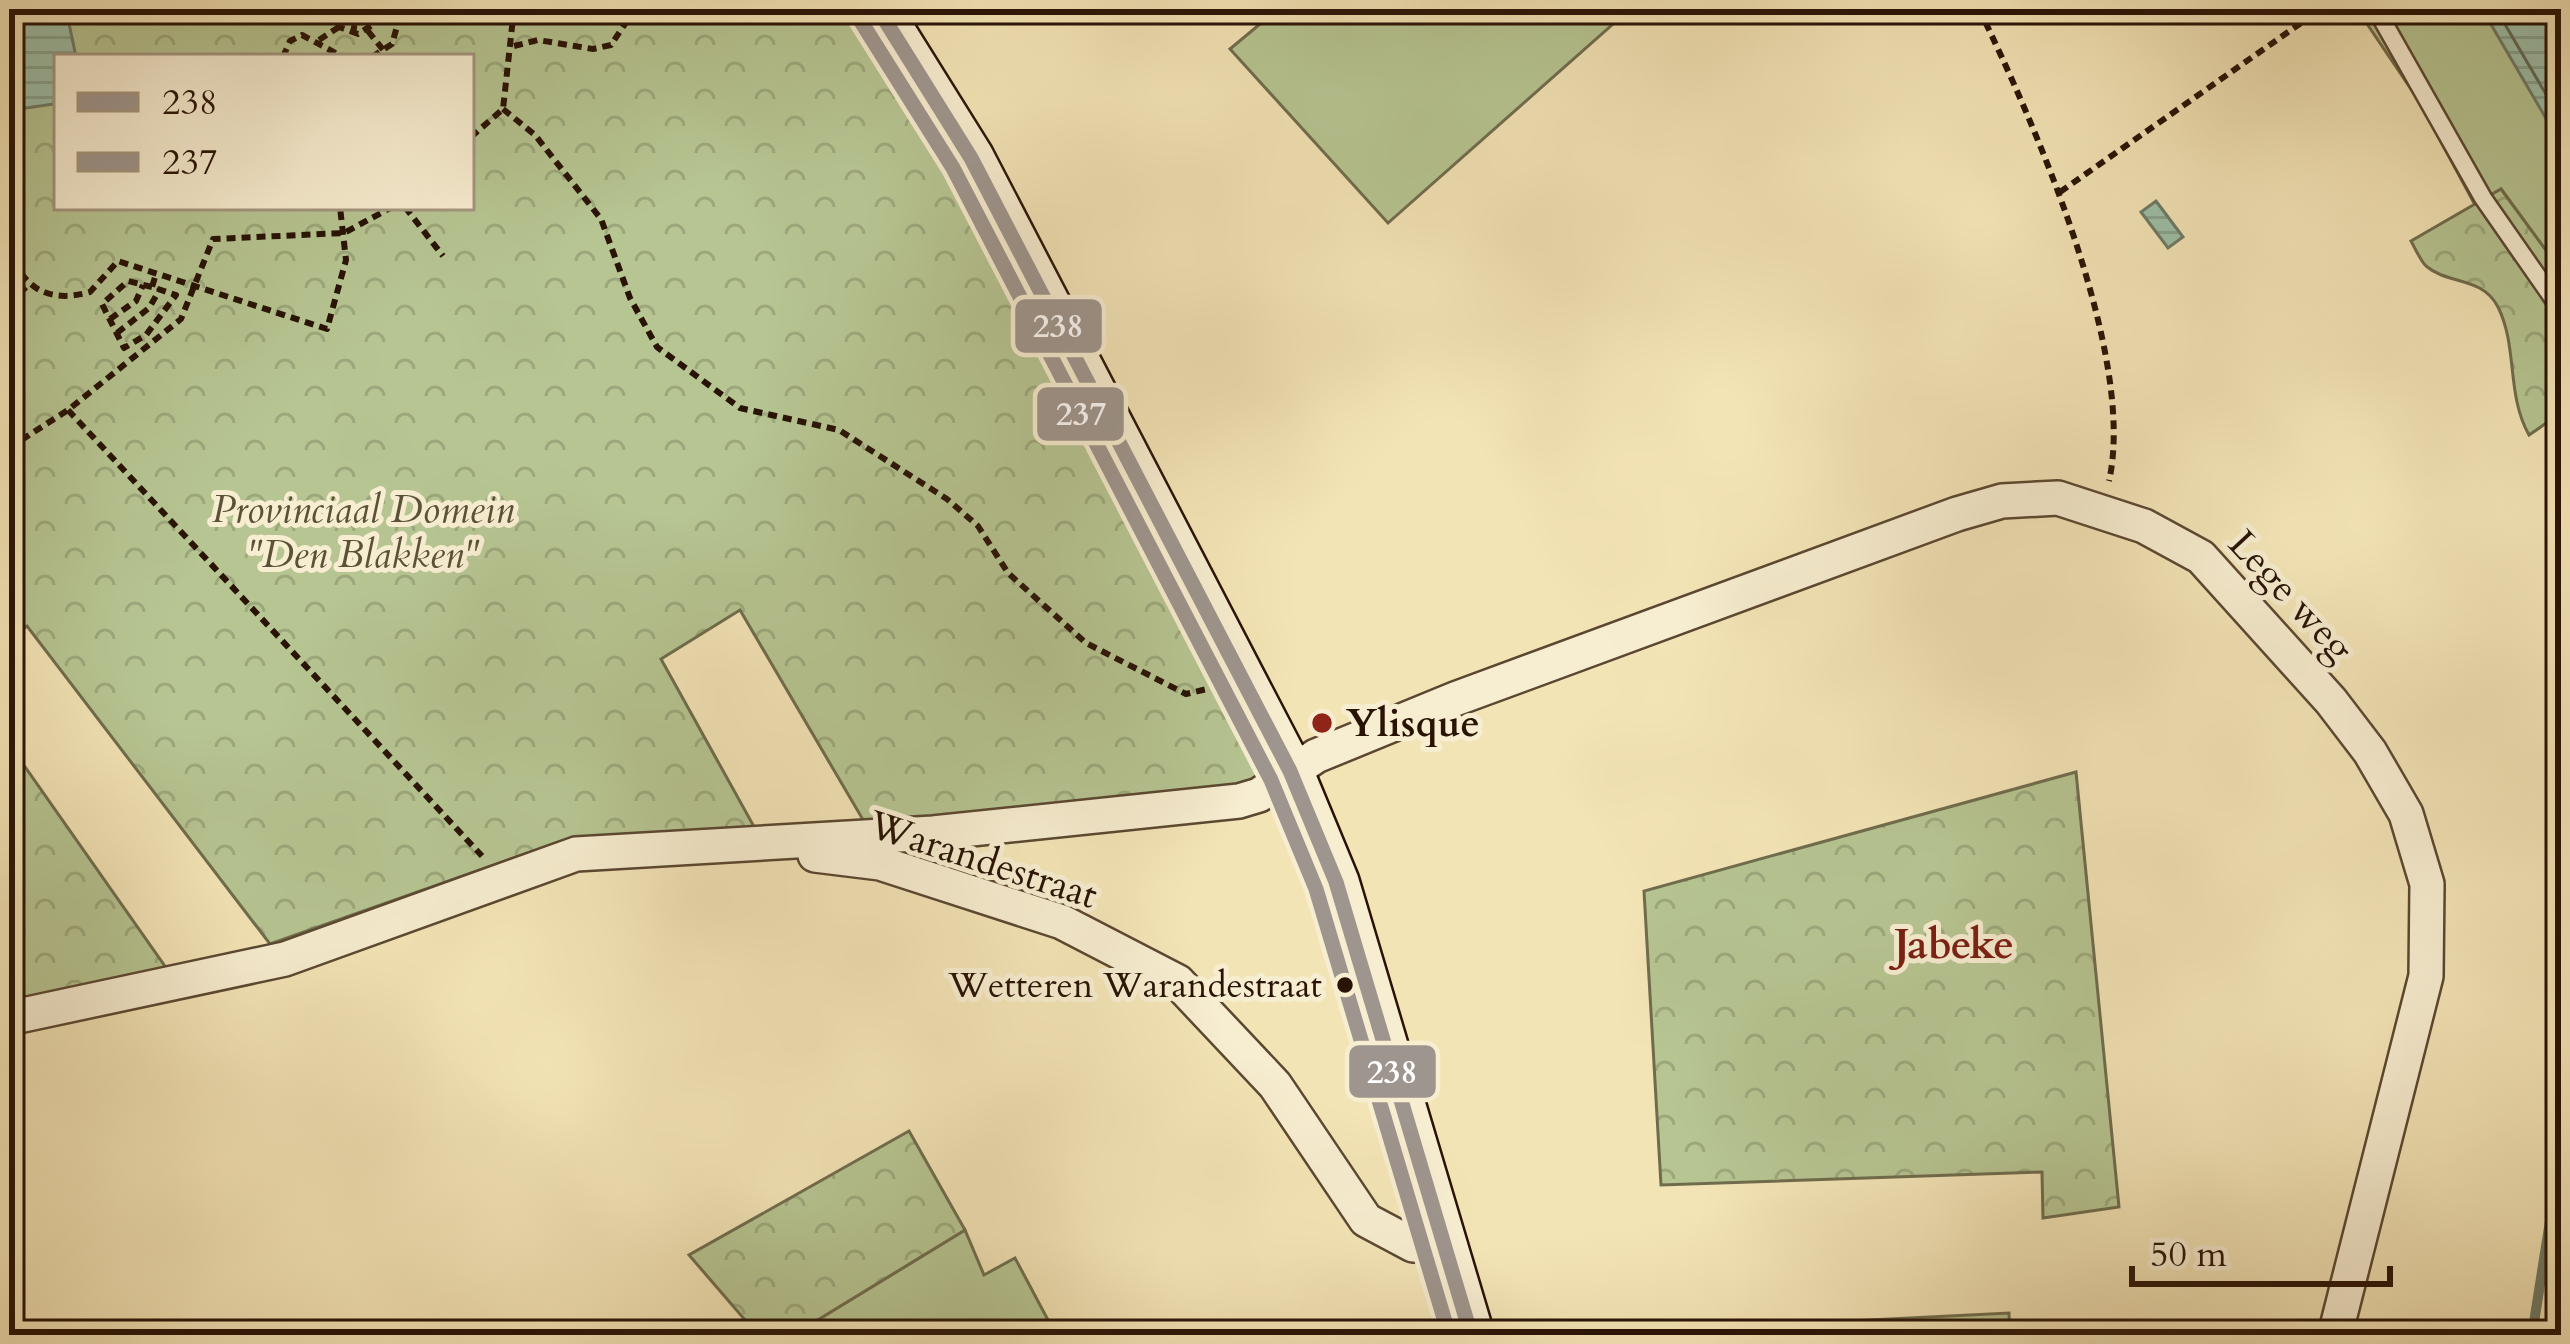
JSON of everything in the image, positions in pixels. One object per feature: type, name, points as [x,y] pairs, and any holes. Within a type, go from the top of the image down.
[{"type":"main road","points":[[878,9],[971,158],[1290,771],[1336,882],[1471,1335]]},
{"type":"street","name":"Lege weg","points":[[1290,771],[1455,699],[2002,501],[2058,497],[2144,526],[2201,557],[2331,701],[2370,752],[2406,814],[2427,884],[2426,976],[2335,1335]]},
{"type":"street","name":"Warandestraat","points":[[9,1018],[285,959],[576,854],[933,833],[1239,801],[1259,795],[1290,771]]},
{"type":"street","name":"Warandestraat","points":[[724,844],[880,863],[1062,922],[1178,982],[1275,1085],[1366,1220],[1413,1245],[1446,1246]]},
{"type":"lane","points":[[2376,9],[2483,198],[2561,310]]},
{"type":"path","points":[[378,54],[400,27],[402,9]]},
{"type":"path","points":[[474,134],[503,109],[514,46],[514,9]]},
{"type":"path","points":[[514,46],[538,40],[592,49],[611,45],[635,9]]},
{"type":"path","points":[[1978,9],[2060,193],[2092,299],[2114,451],[2101,514]]},
{"type":"path","points":[[2060,193],[2320,9]]},
{"type":"path","points":[[339,27],[335,10],[376,13],[368,31],[377,54]]},
{"type":"path","points":[[353,34],[357,11]]},
{"type":"path","points":[[339,27],[353,34],[368,31]]},
{"type":"path","points":[[319,40],[339,27]]},
{"type":"path","points":[[285,54],[290,41],[302,35],[339,54]]},
{"type":"path","points":[[503,109],[535,134],[602,219],[630,298],[657,347],[740,408],[839,430],[947,500],[978,526],[1008,573],[1087,643],[1186,694],[1246,680]]},
{"type":"path","points":[[9,208],[9,235]]},
{"type":"path","points":[[9,246],[29,284],[48,297],[69,298],[106,279],[118,261],[327,328],[340,295],[344,232],[340,210]]},
{"type":"path","points":[[9,448],[68,410],[181,320],[213,239],[344,232],[386,210]]},
{"type":"path","points":[[407,210],[442,256]]},
{"type":"path","points":[[117,333],[149,308],[156,274]]},
{"type":"path","points":[[128,281],[176,295],[146,334],[124,348],[110,319],[102,304],[128,281]]},
{"type":"path","points":[[9,292],[15,298],[29,284]]},
{"type":"path","points":[[110,319],[152,287]]},
{"type":"path","points":[[68,410],[503,878]]},
{"type":"green space","name":"Provinciaal Domein \"Den Blakken\"","points":[[9,9],[851,9],[881,53],[1110,474],[1265,775],[1201,801],[869,830],[740,610],[661,659],[757,832],[562,841],[270,944],[27,626],[9,639]]},
{"type":"green space","points":[[1278,9],[1630,9],[1388,223],[1230,49]]},
{"type":"green space","points":[[2357,9],[2482,9],[2561,141],[2561,271],[2501,189],[2475,205],[2419,101]]},
{"type":"green space","points":[[2501,189],[2561,271],[2561,413],[2529,435],[2517,403],[2508,338],[2498,307],[2483,290],[2426,266],[2411,241]]},
{"type":"green space","points":[[9,744],[169,972],[9,1002]]},
{"type":"green space","points":[[2076,772],[2119,1207],[2043,1218],[2042,1172],[1661,1185],[1644,891]]},
{"type":"green space","points":[[909,1131],[965,1230],[793,1335],[758,1335],[689,1255]]},
{"type":"green space","points":[[965,1230],[984,1275],[1015,1258],[1056,1335],[793,1335]]},
{"type":"green space","points":[[2009,1313],[2010,1335],[1649,1331]]},
{"type":"water","points":[[9,9],[66,9],[75,54],[54,54],[54,104],[26,108],[9,103]]},
{"type":"water","points":[[2482,9],[2561,9],[2561,141],[2551,127]]},
{"type":"water","points":[[2156,201],[2183,237],[2168,248],[2141,212]]},
{"type":"waterway","points":[[2532,1335],[2550,1221],[2561,1209]]},
{"type":"transit line","name":"238","points":[[878,9],[971,158],[1290,771],[1336,882],[1471,1335]]},
{"type":"transit line","name":"237","points":[[860,20],[953,168],[1271,780],[1316,889],[1449,1335]]},
{"type":"place","name":"Ylisque","points":[[1322,723]]},
{"type":"place","name":"Wetteren Warandestraat","points":[[1345,985]]},
{"type":"district","name":"Jabeke","points":[[1954,944]]}]
